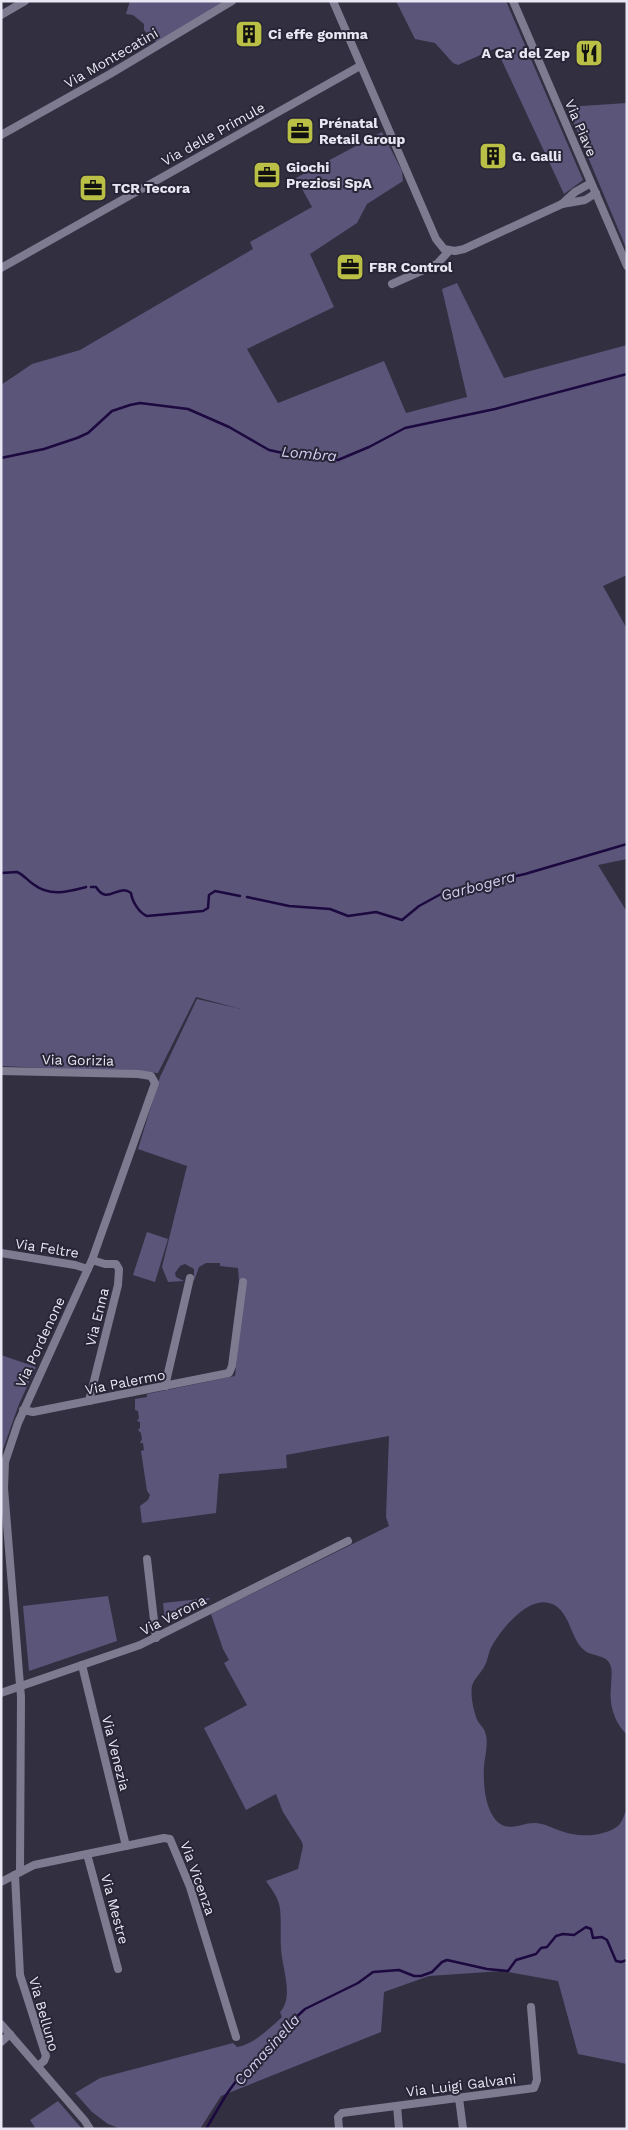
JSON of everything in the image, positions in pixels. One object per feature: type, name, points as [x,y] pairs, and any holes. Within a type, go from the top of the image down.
[{"type":"street","points":[[1,15],[25,1]]},
{"type":"street","name":"Via Montecatini","points":[[1,135],[110,74],[232,1]]},
{"type":"street","points":[[333,1],[440,247],[448,251],[464,249],[562,204],[585,200],[596,193]]},
{"type":"street","name":"Via Piave","points":[[513,1],[627,266]]},
{"type":"street","name":"Via delle Primule","points":[[1,268],[360,66]]},
{"type":"street","points":[[562,204],[575,192],[592,183]]},
{"type":"street","points":[[392,284],[437,264],[448,251]]},
{"type":"street","name":"Via Gorizia","points":[[1,1071],[136,1074],[147,1075],[153,1078]]},
{"type":"street","name":"Via Pordenone","points":[[18,1873],[20,1687],[4,1480],[7,1455],[23,1410],[92,1260],[154,1089],[153,1078]]},
{"type":"street","name":"Via Feltre","points":[[1,1253],[75,1265],[88,1269]]},
{"type":"street","name":"Via Enna","points":[[89,1401],[118,1284],[119,1271],[116,1264],[102,1264],[92,1260]]},
{"type":"street","points":[[165,1386],[190,1278]]},
{"type":"street","name":"Via Palermo","points":[[23,1410],[32,1412],[226,1374],[230,1371],[243,1282]]},
{"type":"street","name":"Via Verona","points":[[1,1693],[156,1638],[348,1541]]},
{"type":"street","points":[[147,1559],[156,1638]]},
{"type":"street","name":"Via Venezia","points":[[82,1665],[126,1846]]},
{"type":"street","name":"Via Vicenza","points":[[1,1882],[34,1865],[166,1838],[172,1841],[191,1890],[236,2037]]},
{"type":"street","name":"Via Mestre","points":[[87,1854],[118,1970]]},
{"type":"street","name":"Via Belluno","points":[[18,1873],[20,1975],[46,2056],[45,2060],[38,2066]]},
{"type":"street","name":"Via Luigi Galvani","points":[[339,2129],[339,2115],[535,2088],[537,2071],[531,2007]]},
{"type":"street","points":[[1,2024],[88,2125],[96,2129]]},
{"type":"street","points":[[1,2042],[10,2034]]},
{"type":"street","points":[[459,2098],[463,2129]]},
{"type":"street","points":[[397,2106],[399,2129]]},
{"type":"shaded area","points":[[130,1],[227,1],[156,42],[144,30],[144,24],[133,15],[126,14]]},
{"type":"shaded area","points":[[396,1],[506,1],[583,180],[564,194],[496,48],[458,65],[453,63],[435,43],[415,39]]},
{"type":"shaded area","points":[[627,103],[627,250],[567,107]]},
{"type":"shaded area","points":[[382,132],[402,171],[403,181],[367,204],[357,223],[310,254],[334,307],[247,349],[278,403],[384,361],[406,413],[467,397],[442,289],[457,283],[504,378],[627,345],[627,575],[603,586],[627,629],[627,859],[598,865],[627,912],[627,1735],[619,1725],[612,1707],[612,1672],[610,1664],[602,1657],[584,1650],[576,1640],[565,1616],[556,1606],[547,1602],[537,1603],[528,1607],[510,1621],[503,1630],[492,1646],[485,1665],[474,1681],[472,1699],[479,1723],[484,1729],[486,1736],[484,1773],[486,1797],[494,1818],[503,1826],[512,1827],[536,1823],[572,1834],[597,1834],[609,1831],[619,1825],[627,1808],[627,2064],[578,2054],[558,1981],[502,1971],[429,1976],[384,1992],[381,2032],[221,2096],[200,2129],[121,2129],[108,2124],[92,2112],[75,2093],[100,2078],[233,2043],[237,2047],[249,2043],[282,2017],[280,2012],[284,2005],[287,1989],[282,1955],[280,1908],[275,1895],[266,1881],[298,1869],[303,1846],[283,1812],[276,1794],[246,1810],[204,1728],[247,1705],[224,1663],[229,1660],[223,1649],[211,1614],[389,1526],[386,1517],[389,1436],[286,1455],[287,1468],[219,1474],[216,1513],[142,1523],[140,1506],[148,1500],[150,1495],[147,1491],[141,1451],[144,1450],[143,1443],[140,1443],[142,1439],[141,1433],[138,1430],[140,1422],[137,1421],[139,1418],[138,1411],[135,1410],[135,1399],[147,1397],[147,1394],[235,1376],[245,1284],[243,1279],[239,1281],[238,1268],[220,1266],[220,1263],[206,1263],[199,1267],[194,1281],[194,1269],[185,1264],[180,1266],[175,1273],[176,1277],[184,1281],[168,1282],[162,1267],[187,1166],[138,1149],[160,1077],[197,999],[241,1009],[196,997],[158,1073],[1,1066],[1,385],[32,364],[80,350],[253,249],[250,242],[312,207],[296,178]]},
{"type":"shaded area","points":[[147,1232],[168,1239],[155,1282],[133,1275]]},
{"type":"shaded area","points":[[1,1355],[36,1367],[19,1404],[2,1452]]},
{"type":"shaded area","points":[[108,1596],[117,1641],[29,1671],[23,1606]]},
{"type":"shaded area","points":[[210,1599],[165,1621],[163,1603]]},
{"type":"shaded area","points":[[58,2101],[82,2129],[36,2129],[30,2120]]},
{"type":"waterway","name":"Lombra","points":[[1,458],[44,449],[77,438],[88,433],[112,411],[140,403],[188,409],[229,427],[269,450],[306,458],[338,460],[369,447],[405,428],[495,409],[627,374]]},
{"type":"waterway","name":"Garbogera","points":[[247,897],[289,906],[330,909],[348,916],[376,912],[402,920],[419,906],[441,894],[525,874],[627,844]]},
{"type":"waterway","name":"Garbogera","points":[[1,873],[17,872],[39,888],[52,892],[65,892],[86,887]]},
{"type":"waterway","name":"Garbogera","points":[[91,887],[96,887],[105,895],[121,891],[131,893],[136,906],[147,916],[203,911],[208,908],[209,895],[215,891],[240,896]]},
{"type":"waterway","name":"Comasinella","points":[[206,2129],[239,2077],[270,2050],[292,2021],[305,2009],[358,1983],[373,1972],[399,1970],[414,1976],[421,1976],[432,1972],[442,1962],[447,1960],[487,1969],[508,1971],[516,1960],[536,1954],[541,1948],[547,1947],[556,1936],[563,1934],[574,1935],[586,1927],[591,1929],[593,1938],[602,1937],[607,1940],[616,1961],[627,1960]]},
{"type":"place","name":"Ci effe gomma","points":[[249,34]]},
{"type":"place","name":"A Ca' del Zep","points":[[589,53]]},
{"type":"place","name":"Prénatal Retail Group","points":[[300,131]]},
{"type":"place","name":"G. Galli","points":[[493,156]]},
{"type":"place","name":"Giochi Preziosi SpA","points":[[267,175]]},
{"type":"place","name":"TCR Tecora","points":[[93,188]]},
{"type":"place","name":"FBR Control","points":[[350,267]]}]
